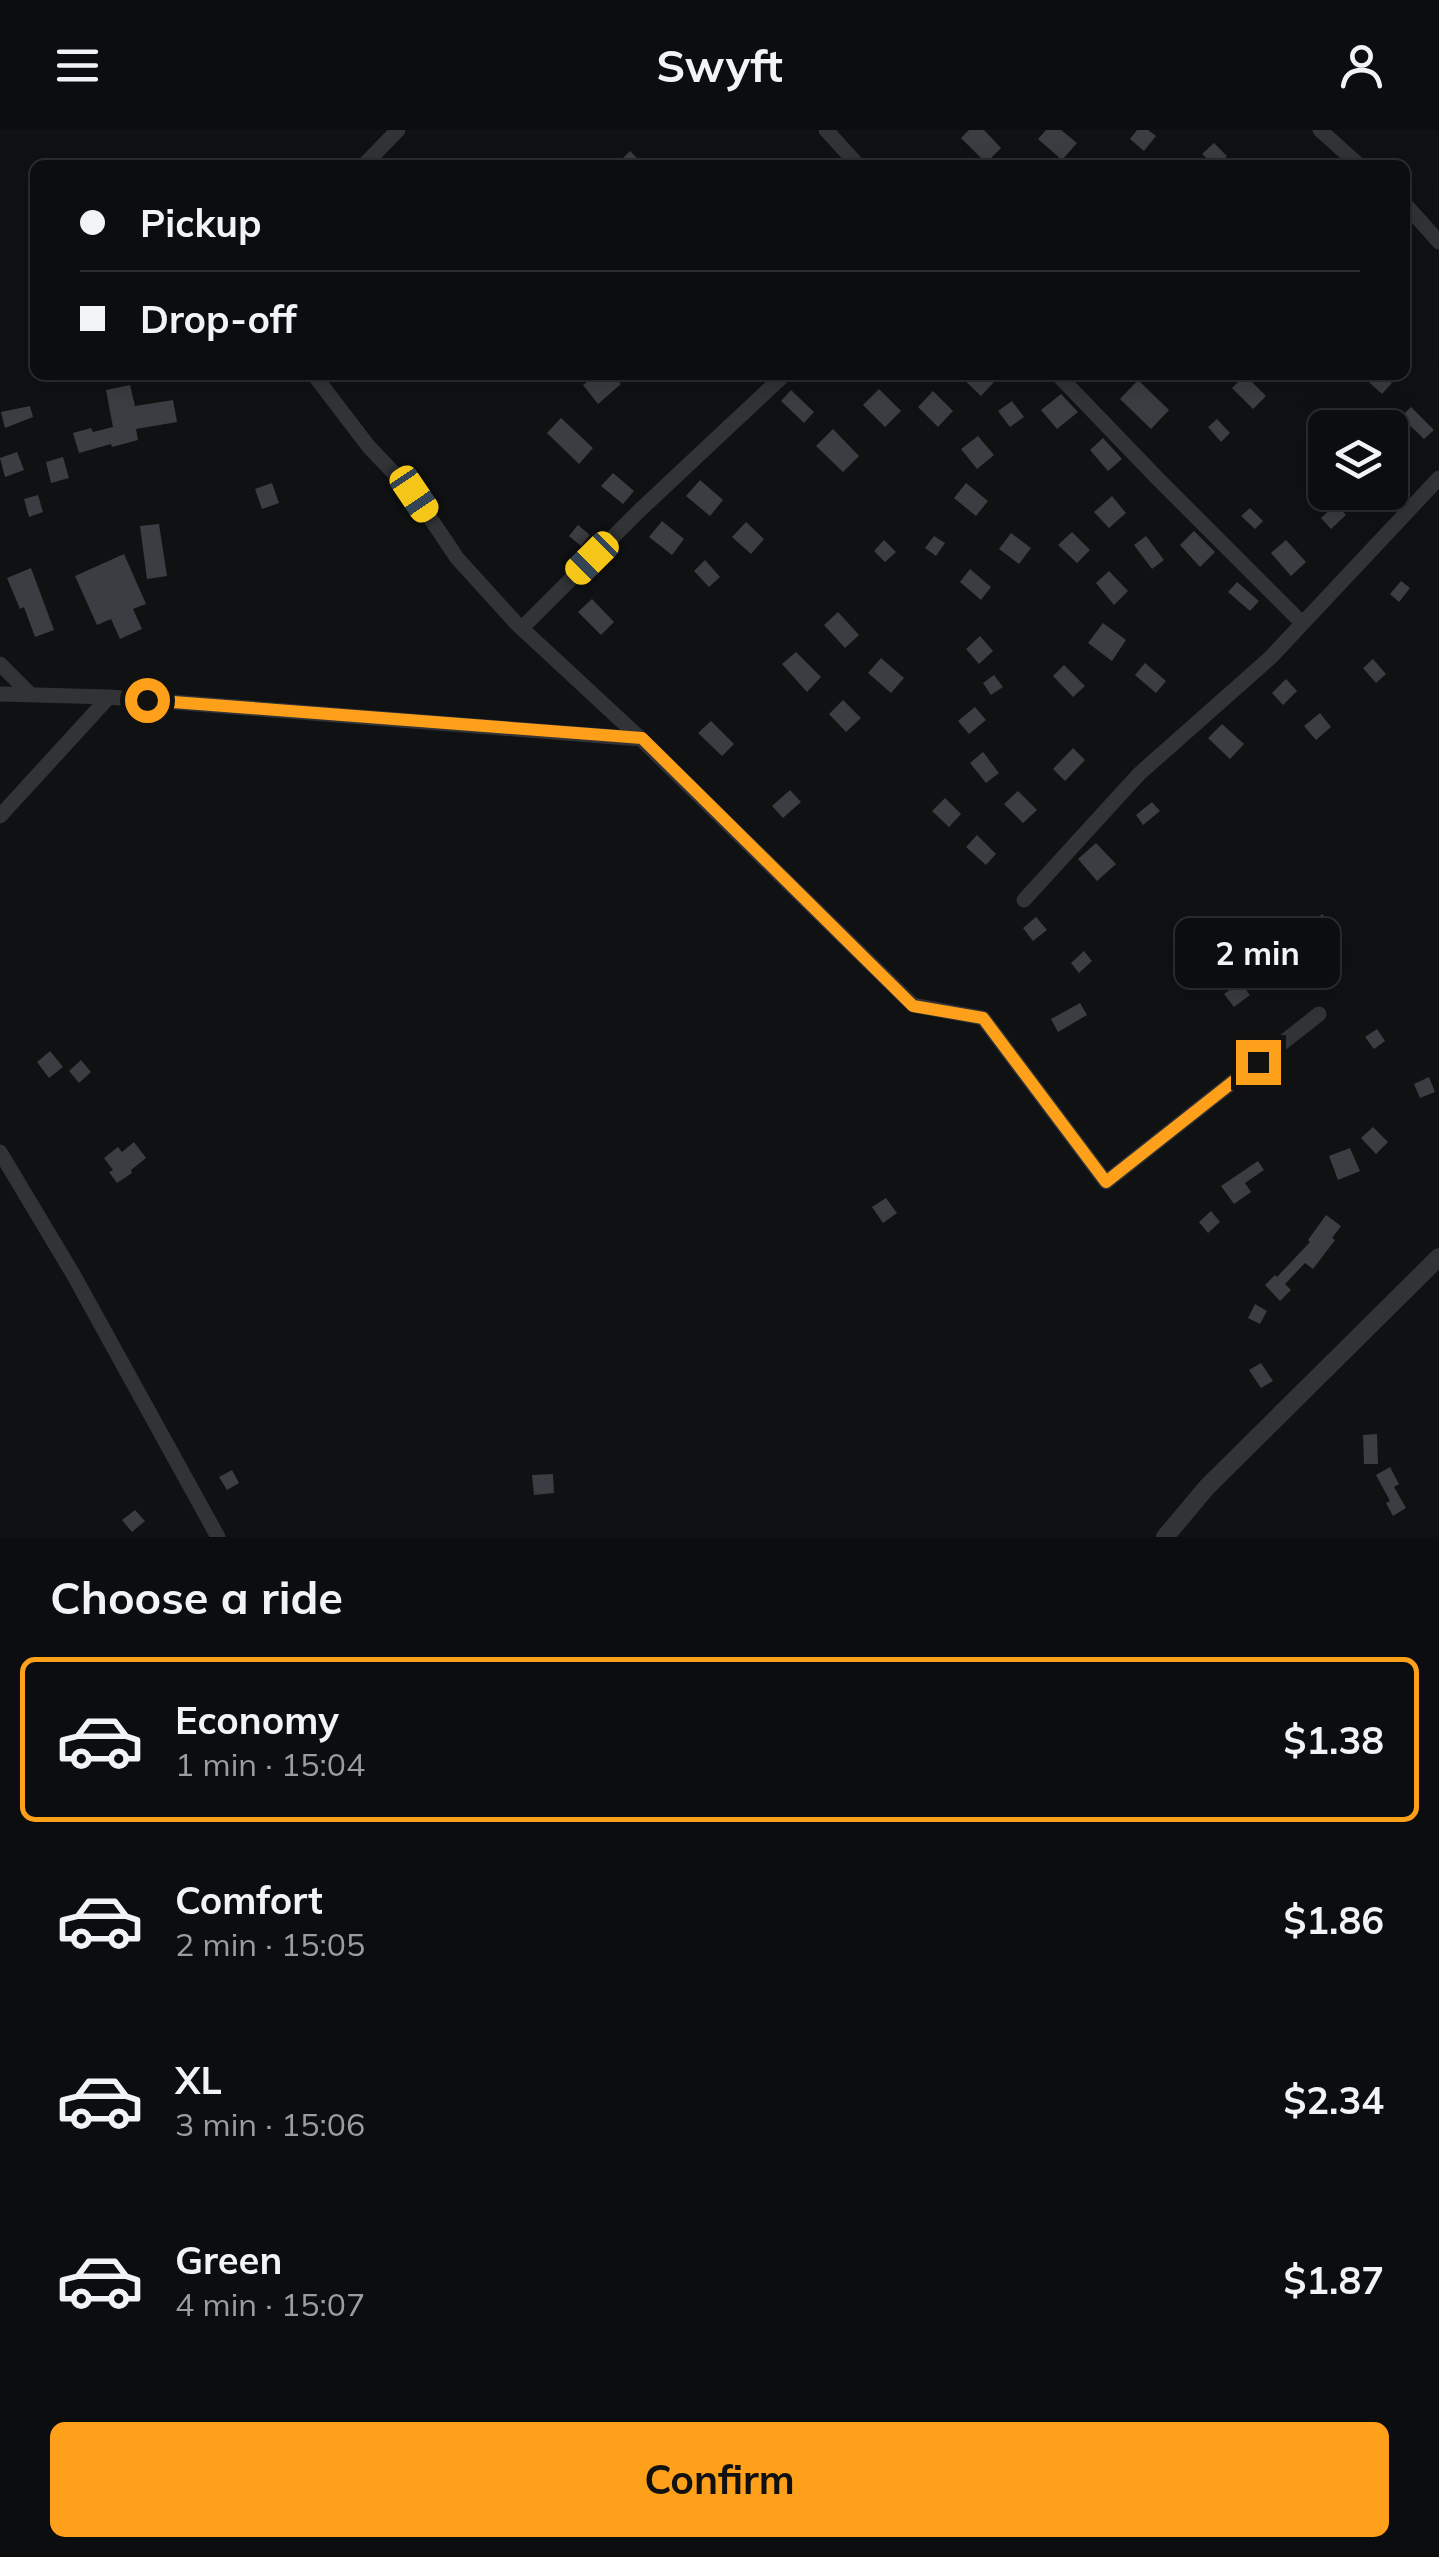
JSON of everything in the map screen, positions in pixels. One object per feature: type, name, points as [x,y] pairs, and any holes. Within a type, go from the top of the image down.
[{"type":"street","points":[[369,160],[398,130]]},
{"type":"street","points":[[826,130],[853,160]]},
{"type":"street","points":[[1320,130],[1353,160]]},
{"type":"street","points":[[1410,210],[1439,242]]},
{"type":"street","points":[[318,380],[369,447],[414,494],[456,558],[522,628],[642,738],[913,1006],[983,1018],[1106,1182],[1319,1014]]},
{"type":"street","points":[[522,628],[638,511],[779,380]]},
{"type":"street","points":[[1063,380],[1302,623]]},
{"type":"street","points":[[1024,900],[1140,774],[1271,656],[1439,478]]},
{"type":"street","points":[[0,664],[29,694]]},
{"type":"street","points":[[0,694],[109,697],[642,738]]},
{"type":"street","points":[[0,816],[109,697]]},
{"type":"street","points":[[0,1152],[73,1274],[218,1537]]},
{"type":"street","points":[[1165,1537],[1207,1487],[1439,1257]]},
{"type":"building","points":[[969,130],[984,130],[1001,148],[989,160],[983,160],[961,138]]},
{"type":"building","points":[[1046,130],[1061,130],[1077,143],[1062,160],[1038,139]]},
{"type":"building","points":[[1137,130],[1148,130],[1156,136],[1144,151],[1130,139]]},
{"type":"building","points":[[1214,143],[1227,156],[1223,160],[1209,160],[1202,154]]},
{"type":"building","points":[[630,151],[639,160],[621,160]]},
{"type":"building","points":[[590,380],[617,380],[621,384],[598,404],[583,385]]},
{"type":"building","points":[[964,380],[992,380],[981,396]]},
{"type":"building","points":[[1138,380],[1169,410],[1151,429],[1120,399]]},
{"type":"building","points":[[1240,380],[1250,380],[1266,396],[1253,409],[1232,388]]},
{"type":"building","points":[[1367,380],[1392,383],[1382,394]]},
{"type":"building","points":[[130,385],[135,406],[173,400],[177,422],[136,429],[138,440],[79,453],[73,433],[113,427],[106,390]]},
{"type":"building","points":[[879,389],[901,411],[885,427],[863,405]]},
{"type":"building","points":[[791,390],[814,412],[804,423],[781,401]]},
{"type":"building","points":[[933,391],[953,411],[938,427],[918,407]]},
{"type":"building","points":[[1061,394],[1078,412],[1057,429],[1041,410]]},
{"type":"building","points":[[1012,401],[1024,417],[1010,427],[998,411]]},
{"type":"building","points":[[30,406],[33,417],[5,428],[1,412]]},
{"type":"building","points":[[1411,407],[1434,430],[1424,439],[1408,424]]},
{"type":"building","points":[[561,418],[593,448],[579,464],[547,433]]},
{"type":"building","points":[[1217,419],[1230,433],[1221,442],[1208,427]]},
{"type":"building","points":[[833,429],[859,456],[843,472],[816,446]]},
{"type":"building","points":[[978,436],[994,455],[977,469],[961,449]]},
{"type":"building","points":[[1103,438],[1122,459],[1108,471],[1090,450]]},
{"type":"building","points":[[17,452],[24,470],[5,477],[0,458]]},
{"type":"building","points":[[63,457],[69,478],[51,483],[46,462]]},
{"type":"building","points":[[613,473],[634,491],[623,504],[601,486]]},
{"type":"building","points":[[700,480],[723,500],[710,516],[686,496]]},
{"type":"building","points":[[272,483],[279,503],[262,509],[255,489]]},
{"type":"building","points":[[966,483],[988,501],[976,516],[954,498]]},
{"type":"building","points":[[38,495],[43,512],[29,517],[24,499]]},
{"type":"building","points":[[1112,496],[1126,513],[1109,528],[1094,512]]},
{"type":"building","points":[[1250,508],[1263,521],[1255,529],[1241,516]]},
{"type":"building","points":[[1330,510],[1341,510],[1346,515],[1331,529],[1321,518]]},
{"type":"building","points":[[662,521],[684,539],[672,555],[649,537]]},
{"type":"building","points":[[746,522],[764,539],[751,554],[732,537]]},
{"type":"building","points":[[159,524],[167,576],[147,579],[140,526]]},
{"type":"building","points":[[578,525],[590,535],[581,546],[569,536]]},
{"type":"building","points":[[1194,531],[1215,552],[1200,567],[1180,545]]},
{"type":"building","points":[[1072,532],[1090,550],[1077,563],[1058,545]]},
{"type":"building","points":[[1011,533],[1031,548],[1019,564],[999,549]]},
{"type":"building","points":[[934,536],[945,543],[936,556],[925,548]]},
{"type":"building","points":[[1146,536],[1164,560],[1152,569],[1134,545]]},
{"type":"building","points":[[884,540],[896,552],[885,562],[874,551]]},
{"type":"building","points":[[1286,540],[1306,562],[1291,576],[1271,553]]},
{"type":"building","points":[[124,554],[146,604],[133,609],[142,629],[120,639],[111,619],[97,625],[75,576]]},
{"type":"building","points":[[705,560],[720,577],[709,587],[694,571]]},
{"type":"building","points":[[31,568],[54,630],[35,637],[7,578]]},
{"type":"building","points":[[970,569],[991,587],[981,600],[960,582]]},
{"type":"building","points":[[1109,571],[1128,591],[1114,605],[1096,583]]},
{"type":"building","points":[[1401,581],[1410,588],[1399,602],[1390,594]]},
{"type":"building","points":[[1237,582],[1259,601],[1250,611],[1228,592]]},
{"type":"building","points":[[592,599],[614,622],[601,635],[578,612]]},
{"type":"building","points":[[838,612],[859,635],[845,648],[824,625]]},
{"type":"building","points":[[1103,623],[1126,640],[1112,661],[1088,643]]},
{"type":"building","points":[[980,636],[993,651],[979,664],[966,649]]},
{"type":"building","points":[[796,652],[821,677],[807,692],[782,664]]},
{"type":"building","points":[[881,658],[904,678],[891,693],[868,673]]},
{"type":"building","points":[[1373,659],[1386,674],[1376,683],[1363,668]]},
{"type":"building","points":[[1145,663],[1166,681],[1156,693],[1135,675]]},
{"type":"building","points":[[1064,665],[1085,686],[1073,697],[1053,676]]},
{"type":"building","points":[[994,675],[1003,687],[991,695],[983,683]]},
{"type":"building","points":[[1286,679],[1297,691],[1283,705],[1272,693]]},
{"type":"building","points":[[843,700],[861,718],[846,732],[829,714]]},
{"type":"building","points":[[975,707],[986,720],[969,734],[958,721]]},
{"type":"building","points":[[1320,713],[1331,727],[1316,740],[1304,726]]},
{"type":"building","points":[[711,721],[734,744],[722,756],[698,733]]},
{"type":"building","points":[[1222,724],[1244,744],[1230,759],[1208,738]]},
{"type":"building","points":[[1073,748],[1085,760],[1065,781],[1053,769]]},
{"type":"building","points":[[983,752],[999,773],[986,783],[970,763]]},
{"type":"building","points":[[790,790],[801,802],[783,818],[772,806]]},
{"type":"building","points":[[1018,791],[1037,810],[1023,823],[1004,804]]},
{"type":"building","points":[[945,798],[961,814],[949,827],[932,811]]},
{"type":"building","points":[[1152,802],[1160,811],[1143,825],[1136,815]]},
{"type":"building","points":[[977,835],[996,854],[986,865],[966,847]]},
{"type":"building","points":[[1096,843],[1116,864],[1097,881],[1078,859]]},
{"type":"building","points":[[1322,914],[1332,925],[1302,954],[1292,943]]},
{"type":"building","points":[[1036,917],[1047,930],[1033,941],[1023,928]]},
{"type":"building","points":[[1084,951],[1092,961],[1079,973],[1071,963]]},
{"type":"building","points":[[1240,982],[1250,995],[1234,1007],[1224,994]]},
{"type":"building","points":[[1080,1003],[1087,1015],[1058,1032],[1051,1019]]},
{"type":"building","points":[[1377,1029],[1385,1041],[1374,1049],[1365,1037]]},
{"type":"building","points":[[50,1051],[63,1067],[49,1078],[37,1062]]},
{"type":"building","points":[[81,1060],[91,1072],[79,1083],[69,1071]]},
{"type":"building","points":[[1429,1077],[1435,1092],[1420,1098],[1414,1084]]},
{"type":"building","points":[[1373,1127],[1388,1142],[1376,1154],[1361,1138]]},
{"type":"building","points":[[134,1142],[146,1158],[117,1183],[104,1158],[118,1147],[122,1152]]},
{"type":"building","points":[[1350,1148],[1360,1171],[1338,1180],[1329,1156]]},
{"type":"building","points":[[1258,1161],[1264,1170],[1245,1183],[1251,1192],[1234,1204],[1221,1186]]},
{"type":"building","points":[[886,1198],[897,1213],[883,1223],[872,1207]]},
{"type":"building","points":[[1211,1211],[1220,1222],[1208,1233],[1199,1222]]},
{"type":"building","points":[[1326,1215],[1341,1226],[1332,1238],[1335,1240],[1313,1269],[1305,1263],[1285,1284],[1291,1290],[1280,1301],[1265,1285],[1310,1242]]},
{"type":"building","points":[[1255,1304],[1267,1311],[1260,1324],[1248,1318]]},
{"type":"building","points":[[1261,1363],[1273,1381],[1261,1388],[1249,1370]]},
{"type":"building","points":[[1377,1434],[1378,1464],[1364,1464],[1363,1435]]},
{"type":"building","points":[[1390,1467],[1399,1484],[1394,1487],[1406,1508],[1393,1516],[1376,1475]]},
{"type":"building","points":[[232,1470],[239,1483],[227,1490],[219,1477]]},
{"type":"building","points":[[553,1474],[554,1493],[534,1495],[532,1475]]},
{"type":"building","points":[[135,1510],[145,1521],[132,1532],[122,1520]]},
{"type":"route","points":[[147,700],[642,738],[913,1006],[983,1018],[1106,1182],[1258,1062]]}]
